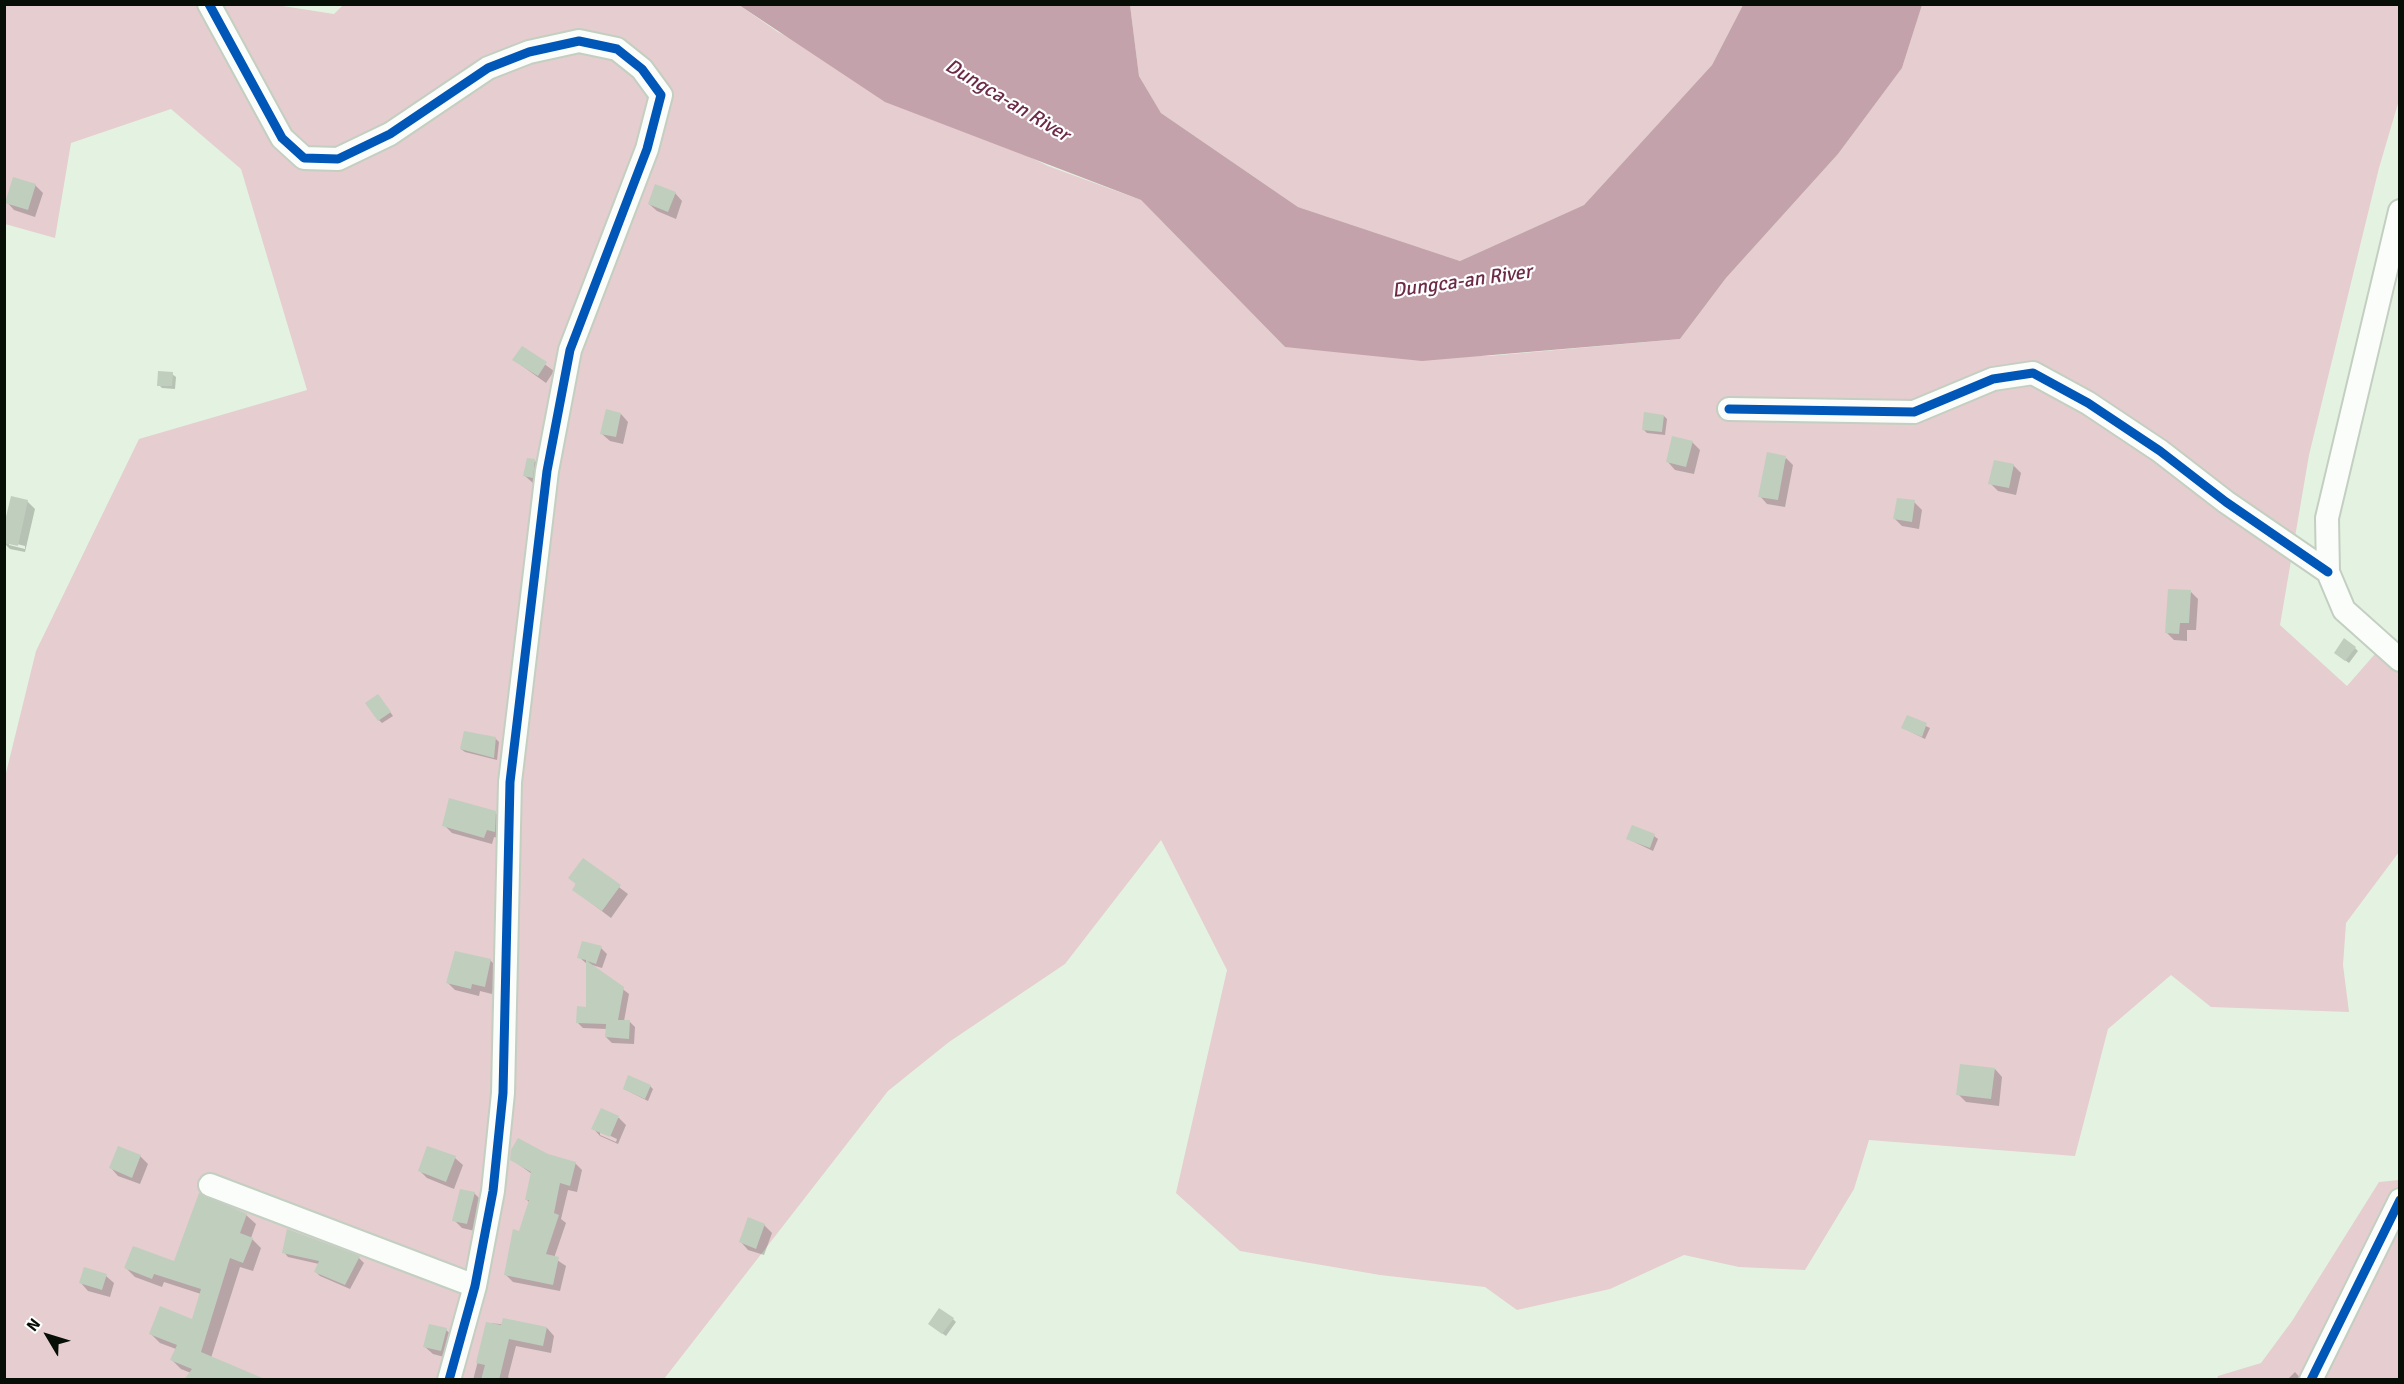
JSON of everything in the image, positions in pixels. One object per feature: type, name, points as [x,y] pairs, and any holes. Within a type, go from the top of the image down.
[{"type":"street","points":[[209,4],[282,138],[304,158],[338,159],[390,134],[488,68],[529,52],[579,41],[617,49],[642,69],[661,95],[647,149],[570,350],[547,471],[510,782],[503,1093],[493,1191],[475,1286],[449,1380]]},
{"type":"street","points":[[2400,211],[2327,518],[2328,572],[2344,610],[2400,660]]},
{"type":"street","points":[[1729,409],[1914,412],[1993,379],[2033,373],[2088,403],[2151,445],[2226,502],[2328,572]]},
{"type":"street","points":[[210,1185],[475,1286]]},
{"type":"street","points":[[2311,1380],[2400,1200]]},
{"type":"shaded area","points":[[270,4],[334,14],[344,4],[739,5],[778,32],[1048,166],[1141,200],[1285,347],[1489,356],[1680,339],[1726,278],[1838,154],[1902,68],[1922,5],[2399,5],[2399,100],[2379,168],[2309,455],[2280,625],[2347,686],[2388,639],[2399,649],[2399,852],[2346,923],[2343,965],[2349,1012],[2211,1007],[2171,975],[2108,1029],[2075,1156],[1869,1140],[1854,1189],[1805,1270],[1739,1267],[1684,1255],[1610,1289],[1517,1310],[1485,1287],[1380,1275],[1240,1251],[1176,1193],[1227,970],[1161,840],[1065,964],[949,1042],[888,1091],[664,1379],[5,1380],[5,777],[36,651],[139,439],[307,390],[241,169],[171,109],[71,143],[55,238],[5,224],[5,5]]},
{"type":"shaded area","points":[[1130,5],[1743,5],[1712,65],[1584,205],[1460,261],[1298,207],[1161,113],[1139,76]]},
{"type":"shaded area","points":[[2399,1180],[2399,1379],[2217,1380],[2218,1376],[2261,1363],[2292,1321],[2379,1182]]},
{"type":"water","name":"Dungca-an River","points":[[739,5],[1130,5],[1139,76],[1161,113],[1298,207],[1460,261],[1584,205],[1712,65],[1743,5],[1922,5],[1902,68],[1838,154],[1726,278],[1680,339],[1422,361],[1285,347],[1141,200],[885,102]]},
{"type":"building","points":[[13,177],[36,184],[28,210],[5,203]]},
{"type":"building","points":[[655,184],[676,192],[668,212],[648,204]]},
{"type":"building","points":[[522,346],[547,362],[538,376],[512,360]]},
{"type":"building","points":[[158,371],[173,372],[172,386],[157,386]]},
{"type":"building","points":[[606,409],[621,413],[616,437],[600,434]]},
{"type":"building","points":[[1644,412],[1664,415],[1662,432],[1642,430]]},
{"type":"building","points":[[1672,436],[1693,441],[1686,467],[1666,462]]},
{"type":"building","points":[[1767,452],[1786,456],[1778,500],[1758,497]]},
{"type":"building","points":[[527,458],[535,459],[533,478],[523,476]]},
{"type":"building","points":[[1994,460],[2014,464],[2009,488],[1988,484]]},
{"type":"building","points":[[11,496],[28,500],[18,546],[4,543],[4,525]]},
{"type":"building","points":[[1897,498],[1915,500],[1912,522],[1893,519]]},
{"type":"building","points":[[2168,589],[2191,590],[2189,623],[2180,623],[2179,634],[2165,633]]},
{"type":"building","points":[[2344,638],[2356,647],[2345,661],[2334,653]]},
{"type":"building","points":[[378,694],[391,712],[378,721],[365,703]]},
{"type":"building","points":[[1907,715],[1927,723],[1922,737],[1901,728]]},
{"type":"building","points":[[464,731],[496,737],[494,758],[460,749]]},
{"type":"building","points":[[449,798],[496,811],[495,832],[487,830],[484,838],[442,826]]},
{"type":"building","points":[[1632,825],[1655,834],[1650,848],[1626,839]]},
{"type":"building","points":[[583,858],[621,885],[602,911],[572,890],[576,884],[568,878]]},
{"type":"building","points":[[582,941],[602,946],[596,964],[587,961],[624,987],[618,1020],[630,1020],[629,1039],[605,1037],[606,1024],[576,1023],[577,1006],[586,1007],[586,960],[577,958]]},
{"type":"building","points":[[455,951],[491,959],[485,987],[472,984],[471,989],[446,983]]},
{"type":"building","points":[[1960,1064],[1995,1068],[1991,1099],[1956,1095]]},
{"type":"building","points":[[628,1075],[651,1085],[645,1099],[623,1089]]},
{"type":"building","points":[[601,1108],[619,1116],[610,1137],[591,1129]]},
{"type":"building","points":[[518,1138],[548,1154],[576,1162],[570,1186],[560,1183],[554,1213],[559,1215],[546,1254],[559,1257],[553,1285],[504,1275],[513,1229],[519,1231],[529,1200],[525,1200],[531,1172],[510,1160],[511,1150]]},
{"type":"building","points":[[118,1146],[141,1155],[132,1178],[109,1168]]},
{"type":"building","points":[[427,1146],[456,1156],[446,1182],[418,1171]]},
{"type":"building","points":[[460,1189],[475,1192],[467,1224],[452,1221]]},
{"type":"building","points":[[199,1193],[247,1214],[240,1233],[253,1238],[243,1263],[230,1258],[201,1352],[267,1380],[184,1380],[192,1369],[170,1360],[177,1345],[149,1334],[160,1306],[192,1319],[201,1289],[154,1274],[152,1279],[124,1268],[133,1246],[174,1261]]},
{"type":"building","points":[[748,1217],[765,1224],[756,1249],[739,1242]]},
{"type":"building","points":[[287,1229],[360,1256],[345,1285],[314,1272],[319,1261],[282,1253]]},
{"type":"building","points":[[84,1267],[107,1274],[102,1290],[79,1283]]},
{"type":"building","points":[[939,1308],[954,1318],[942,1334],[928,1324]]},
{"type":"building","points":[[503,1318],[547,1327],[543,1346],[509,1339],[499,1380],[481,1380],[485,1365],[476,1363],[486,1322],[501,1325]]},
{"type":"building","points":[[429,1324],[447,1328],[441,1351],[423,1347]]},
{"type":"cycle path","points":[[209,4],[282,138],[304,158],[338,159],[390,134],[488,68],[529,52],[579,41],[617,49],[642,69],[661,95],[647,149],[570,350],[547,471],[510,782],[503,1093],[493,1191],[475,1286],[449,1380]]},
{"type":"cycle path","points":[[1729,409],[1914,412],[1993,379],[2033,373],[2088,403],[2160,451],[2226,502],[2328,572]]},
{"type":"cycle path","points":[[2311,1380],[2400,1200]]}]
